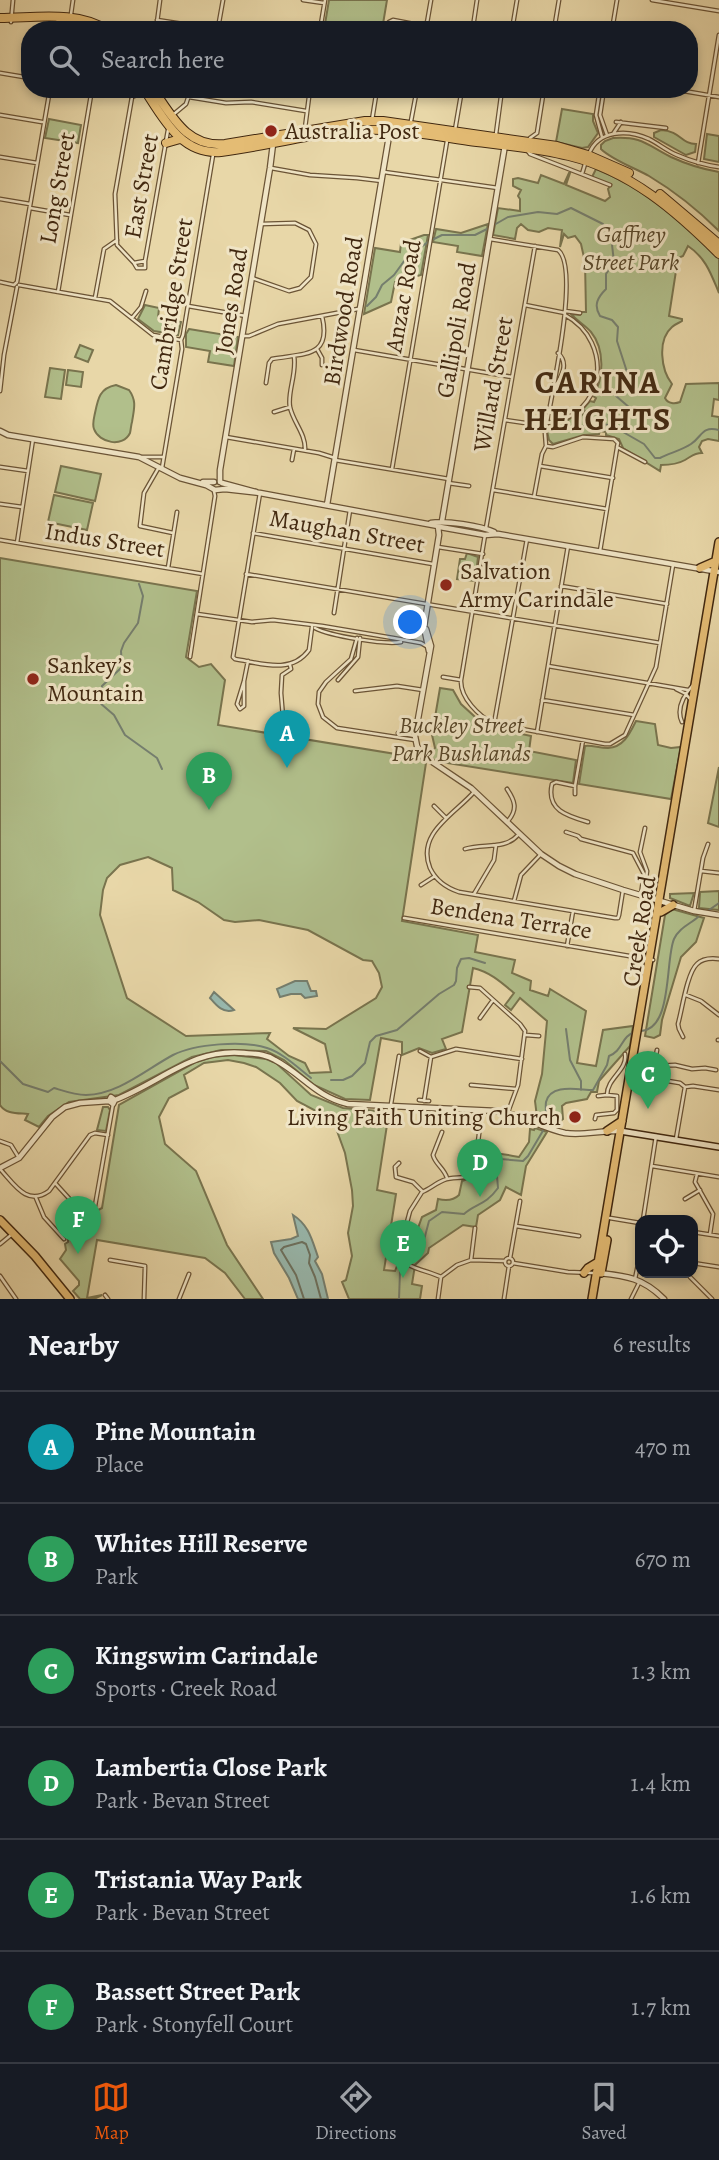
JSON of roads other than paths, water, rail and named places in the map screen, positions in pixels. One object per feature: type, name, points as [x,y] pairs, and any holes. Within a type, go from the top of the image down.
[{"type":"highway","points":[[0,20],[38,21]]},
{"type":"highway","points":[[152,98],[180,139],[197,149],[411,125],[452,134],[497,134],[508,142]]},
{"type":"highway","points":[[155,98],[179,127],[214,148]]},
{"type":"highway","points":[[272,140],[306,131],[372,120],[391,126],[527,145],[563,155],[587,158],[648,191],[719,254]]},
{"type":"highway","points":[[166,143],[180,139]]},
{"type":"highway","points":[[527,145],[545,144],[627,172],[656,191],[719,244]]},
{"type":"main road","name":"Creek Road","points":[[599,1273],[598,1262],[618,1145],[616,1131],[622,1121],[639,1031],[718,573],[716,561],[719,541]]},
{"type":"main road","points":[[700,568],[716,561]]},
{"type":"main road","name":"Creek Road","points":[[651,959],[662,912],[661,901],[695,682],[718,573]]},
{"type":"main road","points":[[662,912],[673,905]]},
{"type":"main road","name":"Creek Road","points":[[594,1299],[610,1218],[616,1131],[639,1031]]},
{"type":"main road","points":[[622,1121],[616,1131],[719,1147]]},
{"type":"main road","points":[[0,1218],[73,1299]]},
{"type":"main road","points":[[584,1273],[598,1262]]},
{"type":"street","points":[[11,20],[13,0]]},
{"type":"street","points":[[64,21],[73,0]]},
{"type":"street","points":[[160,0],[157,20],[162,21]]},
{"type":"street","points":[[220,21],[223,0]]},
{"type":"street","points":[[303,0],[324,2],[321,21]]},
{"type":"street","points":[[428,21],[431,0]]},
{"type":"street","points":[[473,21],[477,0]]},
{"type":"street","points":[[514,21],[517,0]]},
{"type":"street","points":[[556,21],[559,0]]},
{"type":"street","points":[[614,21],[617,0]]},
{"type":"street","points":[[652,0],[719,12]]},
{"type":"street","points":[[698,163],[719,35]]},
{"type":"street","points":[[0,73],[21,76]]},
{"type":"street","points":[[698,93],[719,97]]},
{"type":"street","points":[[0,391],[2,354],[17,285],[48,98]]},
{"type":"street","name":"Long Street","points":[[58,292],[90,98]]},
{"type":"street","points":[[132,98],[115,199],[120,250],[137,268],[145,268],[145,261],[134,263]]},
{"type":"street","points":[[172,116],[186,104],[189,98]]},
{"type":"street","points":[[195,98],[226,103],[246,101],[306,111]]},
{"type":"street","points":[[306,131],[304,124],[308,98]]},
{"type":"street","points":[[372,120],[375,98]]},
{"type":"street","points":[[411,125],[415,98]]},
{"type":"street","name":"Anzac Road","points":[[392,469],[441,180],[460,98]]},
{"type":"street","points":[[497,134],[501,98]]},
{"type":"street","points":[[543,98],[537,133],[545,144]]},
{"type":"street","points":[[601,98],[600,115],[604,136]]},
{"type":"street","points":[[0,115],[43,123]]},
{"type":"street","name":"East Street","points":[[145,261],[172,116]]},
{"type":"street","points":[[613,134],[620,122]]},
{"type":"street","points":[[620,122],[624,134]]},
{"type":"street","points":[[620,122],[666,128]]},
{"type":"street","name":"Birdwood Road","points":[[327,505],[391,126]]},
{"type":"street","points":[[537,133],[527,145],[529,153],[610,185]]},
{"type":"street","points":[[582,174],[594,143],[613,134],[647,138],[674,154],[719,167]]},
{"type":"street","name":"Jones Road","points":[[217,485],[270,168],[272,140]]},
{"type":"street","name":"Gallipoli Road","points":[[429,649],[424,625],[508,142]]},
{"type":"street","name":"Cambridge Street","points":[[160,468],[214,148]]},
{"type":"street","points":[[0,157],[37,163]]},
{"type":"street","points":[[270,168],[316,176],[357,177],[382,181]]},
{"type":"street","points":[[384,172],[498,188]]},
{"type":"street","points":[[0,199],[70,215]]},
{"type":"street","points":[[252,278],[279,289],[293,291],[310,280],[314,259],[315,240],[306,227],[295,223],[261,224]]},
{"type":"street","points":[[489,239],[562,253],[567,278],[565,313],[546,425],[546,446],[534,497]]},
{"type":"street","points":[[95,298],[104,249],[117,240]]},
{"type":"street","name":"Willard Street","points":[[461,680],[534,246]]},
{"type":"street","points":[[0,282],[114,303],[153,335],[181,340]]},
{"type":"street","points":[[132,318],[141,307],[146,290]]},
{"type":"street","points":[[524,305],[565,313],[580,313]]},
{"type":"street","points":[[188,306],[246,316]]},
{"type":"street","points":[[243,336],[278,324],[361,309]]},
{"type":"street","points":[[505,420],[546,425],[569,417],[586,403],[596,386],[599,369],[595,346],[585,331],[565,313]]},
{"type":"street","points":[[266,383],[270,361],[317,349],[325,336],[322,316]]},
{"type":"street","points":[[317,349],[322,365]]},
{"type":"street","points":[[354,350],[512,377]]},
{"type":"street","points":[[553,387],[561,378],[564,369],[562,357],[558,353]]},
{"type":"street","points":[[294,355],[296,367],[290,407],[305,443],[305,450]]},
{"type":"street","points":[[274,412],[290,407]]},
{"type":"street","points":[[0,431],[139,457],[163,457]]},
{"type":"street","points":[[226,437],[305,450],[335,459],[469,486]]},
{"type":"street","points":[[546,446],[555,446],[583,437],[614,439],[618,443],[600,551]]},
{"type":"street","points":[[17,543],[33,439]]},
{"type":"street","points":[[617,447],[645,462]]},
{"type":"street","points":[[292,460],[294,449]]},
{"type":"street","points":[[139,457],[183,479],[195,482],[718,573]]},
{"type":"street","points":[[540,466],[613,478]]},
{"type":"street","points":[[0,467],[29,471]]},
{"type":"street","points":[[160,468],[144,493],[140,526],[173,533]]},
{"type":"street","points":[[190,657],[217,485]]},
{"type":"street","points":[[493,490],[607,509]]},
{"type":"street","points":[[260,493],[233,657],[280,666],[290,664],[309,650],[313,626]]},
{"type":"street","points":[[0,503],[22,507]]},
{"type":"street","points":[[334,614],[350,509]]},
{"type":"street","points":[[168,568],[177,512]]},
{"type":"street","name":"Maughan Street","points":[[253,533],[435,564]]},
{"type":"street","points":[[494,724],[527,539]]},
{"type":"street","name":"Indus Street","points":[[0,540],[203,574]]},
{"type":"street","points":[[537,732],[568,546]]},
{"type":"street","points":[[438,547],[483,554]]},
{"type":"street","points":[[443,677],[461,680],[466,698],[480,714],[494,724],[610,744],[623,737],[657,663],[673,564]]},
{"type":"street","points":[[246,574],[660,643]]},
{"type":"street","points":[[561,586],[667,604]]},
{"type":"street","points":[[197,614],[252,622],[273,620],[322,626],[421,643],[429,649]]},
{"type":"street","name":"Gallipoli Road","points":[[415,738],[430,642],[424,625]]},
{"type":"street","points":[[313,626],[325,633],[388,643],[405,641]]},
{"type":"street","points":[[338,680],[358,657],[358,638]]},
{"type":"street","points":[[358,638],[351,659],[319,692],[318,704],[323,717],[337,727],[415,738]]},
{"type":"street","points":[[421,643],[426,639]]},
{"type":"street","points":[[244,681],[244,706],[240,709],[237,704],[248,661]]},
{"type":"street","points":[[283,717],[282,675],[291,669],[290,664]]},
{"type":"street","points":[[548,666],[676,689],[687,692],[692,701]]},
{"type":"street","points":[[682,722],[679,712],[687,692],[695,682]]},
{"type":"street","points":[[355,691],[397,686],[422,690]]},
{"type":"street","points":[[542,700],[634,715]]},
{"type":"street","points":[[398,733],[415,738]]},
{"type":"street","points":[[415,738],[425,757],[471,788],[521,832],[541,854],[566,870],[673,905],[719,915]]},
{"type":"street","points":[[575,794],[583,740]]},
{"type":"street","points":[[575,786],[556,782],[552,784],[550,788],[555,806],[560,812],[588,822]]},
{"type":"street","points":[[507,789],[515,808],[508,821]]},
{"type":"street","points":[[474,792],[435,829],[428,843],[427,858],[435,876],[446,887],[618,918],[623,890]]},
{"type":"street","points":[[434,806],[446,818]]},
{"type":"street","points":[[642,895],[646,874],[640,852],[645,828]]},
{"type":"street","points":[[466,849],[510,843],[521,832]]},
{"type":"street","points":[[566,832],[581,839],[633,853],[646,874]]},
{"type":"street","points":[[694,911],[708,844]]},
{"type":"street","points":[[474,894],[494,860],[496,845]]},
{"type":"street","points":[[514,901],[521,875],[541,854]]},
{"type":"street","points":[[701,872],[719,873]]},
{"type":"street","points":[[421,886],[435,876]]},
{"type":"street","points":[[567,946],[573,911]]},
{"type":"street","name":"Bendena Terrace","points":[[404,918],[651,959]]},
{"type":"street","points":[[683,1037],[678,1024],[692,970],[706,959],[719,958]]},
{"type":"street","points":[[469,987],[481,988],[523,1026],[526,1035],[516,1089],[508,1112]]},
{"type":"street","points":[[686,995],[701,1001],[719,1015]]},
{"type":"street","points":[[480,1018],[493,1000]]},
{"type":"street","points":[[526,1035],[540,1036]]},
{"type":"street","points":[[420,1051],[431,1057],[456,1049],[522,1059]]},
{"type":"street","points":[[657,1049],[654,1066],[675,1065],[716,1070]]},
{"type":"street","points":[[108,1135],[90,1135],[55,1183],[44,1195],[36,1198],[20,1191],[0,1168],[19,1158],[59,1112],[80,1103],[112,1102],[198,1057],[229,1052],[260,1054],[275,1060],[312,1088],[348,1104],[508,1112],[552,1130],[578,1134],[616,1131]]},
{"type":"street","points":[[607,1095],[607,1087],[625,1063],[625,1054]]},
{"type":"street","points":[[390,1106],[399,1056]]},
{"type":"street","points":[[429,1101],[421,1100],[431,1057]]},
{"type":"street","points":[[648,1078],[680,1083],[685,1087],[719,1090]]},
{"type":"street","points":[[471,1085],[516,1089]]},
{"type":"street","points":[[676,1139],[685,1087]]},
{"type":"street","points":[[595,1119],[596,1115],[614,1113],[617,1110],[617,1096],[598,1096]]},
{"type":"street","points":[[55,1183],[79,1209],[87,1210],[95,1206],[112,1102]]},
{"type":"street","points":[[441,1277],[422,1268],[409,1266],[401,1260],[399,1252],[410,1211],[422,1192],[447,1179],[467,1178],[474,1174],[480,1126]]},
{"type":"street","points":[[442,1132],[433,1154],[436,1162],[445,1171],[447,1179]]},
{"type":"street","points":[[642,1215],[656,1136]]},
{"type":"street","points":[[0,1141],[11,1145],[19,1158]]},
{"type":"street","points":[[399,1163],[396,1177],[412,1182],[422,1192]]},
{"type":"street","points":[[652,1166],[719,1177]]},
{"type":"street","points":[[696,1174],[695,1182],[713,1214],[710,1234]]},
{"type":"street","points":[[685,1199],[700,1190]]},
{"type":"street","points":[[36,1198],[44,1217],[64,1240]]},
{"type":"street","points":[[513,1263],[510,1258],[520,1200]]},
{"type":"street","points":[[610,1218],[635,1221]]},
{"type":"street","points":[[516,1226],[579,1236]]},
{"type":"street","points":[[471,1260],[475,1228]]},
{"type":"street","points":[[0,1244],[14,1233]]},
{"type":"street","points":[[698,1233],[719,1236]]},
{"type":"street","points":[[438,1299],[441,1277],[457,1265],[471,1260],[505,1261],[510,1258]]},
{"type":"street","points":[[110,1260],[149,1269],[144,1278],[145,1299]]},
{"type":"street","points":[[505,1261],[509,1266],[505,1299]]},
{"type":"street","points":[[509,1266],[513,1263],[638,1280],[651,1286],[664,1299]]},
{"type":"street","points":[[698,1264],[719,1267]]},
{"type":"street","points":[[180,1299],[189,1274]]},
{"type":"street","points":[[0,1276],[16,1299]]},
{"type":"street","points":[[690,1278],[712,1299]]},
{"type":"street","points":[[631,1299],[638,1280]]},
{"type":"water","points":[[295,981],[307,981],[311,991],[316,991],[317,996],[305,998],[301,994],[291,994],[280,997],[277,989]]},
{"type":"water","points":[[214,992],[234,1010],[226,1011],[217,1006],[210,998]]},
{"type":"water","points":[[293,1215],[303,1223],[312,1239],[318,1257],[315,1261],[322,1274],[328,1299],[298,1299],[274,1253],[271,1242],[298,1236]]},
{"type":"waterway","points":[[494,225],[508,217],[538,212],[557,214],[571,208],[603,224],[611,236],[614,262],[606,274],[606,289],[599,298],[597,308],[600,316],[612,320],[618,327],[617,341],[628,375],[617,389],[616,396],[630,408],[632,414],[622,422],[623,432],[644,444],[655,458],[660,458],[687,446],[709,429],[719,430]]},
{"type":"waterway","points":[[434,239],[442,235],[475,235],[489,228]]},
{"type":"waterway","points":[[367,306],[407,257],[428,242]]},
{"type":"waterway","points":[[561,430],[598,424],[621,427]]},
{"type":"waterway","points":[[139,584],[143,596],[138,623],[121,651],[122,667],[102,686],[100,703],[114,715],[125,735],[157,758],[162,769]]},
{"type":"waterway","points":[[709,910],[719,903]]},
{"type":"waterway","points":[[641,1031],[651,1027],[663,1007],[674,939],[698,917]]},
{"type":"waterway","points":[[331,1080],[343,1080],[352,1076],[365,1063],[370,1042],[376,1036],[397,1030],[439,994],[454,985],[461,959],[469,958],[485,963]]},
{"type":"waterway","points":[[566,1029],[570,1060],[581,1081],[581,1090]]},
{"type":"waterway","points":[[546,1124],[546,1102],[549,1096],[553,1092],[566,1089],[593,1090],[609,1056],[635,1032]]},
{"type":"waterway","points":[[0,1061],[23,1084],[48,1092],[54,1088],[86,1095],[121,1086],[182,1051],[206,1046],[245,1044],[273,1050],[311,1078]]},
{"type":"waterway","points":[[399,1299],[400,1272],[424,1240],[429,1221],[442,1212],[464,1214],[489,1198],[498,1188],[497,1176],[491,1166],[493,1162],[500,1159],[523,1161],[544,1129]]},
{"type":"place","name":"Australia Post","points":[[271,131]]},
{"type":"place","name":"Salvation Army Carindale","points":[[446,585]]},
{"type":"place","name":"Sankey’s Mountain","points":[[33,679]]},
{"type":"place","name":"Pine Mountain","points":[[287,768]]},
{"type":"place","name":"Whites Hill Reserve","points":[[209,810]]},
{"type":"place","name":"Kingswim Carindale","points":[[648,1109]]},
{"type":"place","name":"Living Faith Uniting Church","points":[[575,1117]]},
{"type":"place","name":"Lambertia Close Park","points":[[480,1197]]},
{"type":"place","name":"Bassett Street Park","points":[[78,1254]]},
{"type":"place","name":"Tristania Way Park","points":[[403,1278]]},
{"type":"district","name":"CARINA HEIGHTS","points":[[598,400]]},
{"type":"park label","name":"Gaffney Street Park","points":[[631,248]]},
{"type":"park label","name":"Buckley Street Park Bushlands","points":[[461,739]]}]
